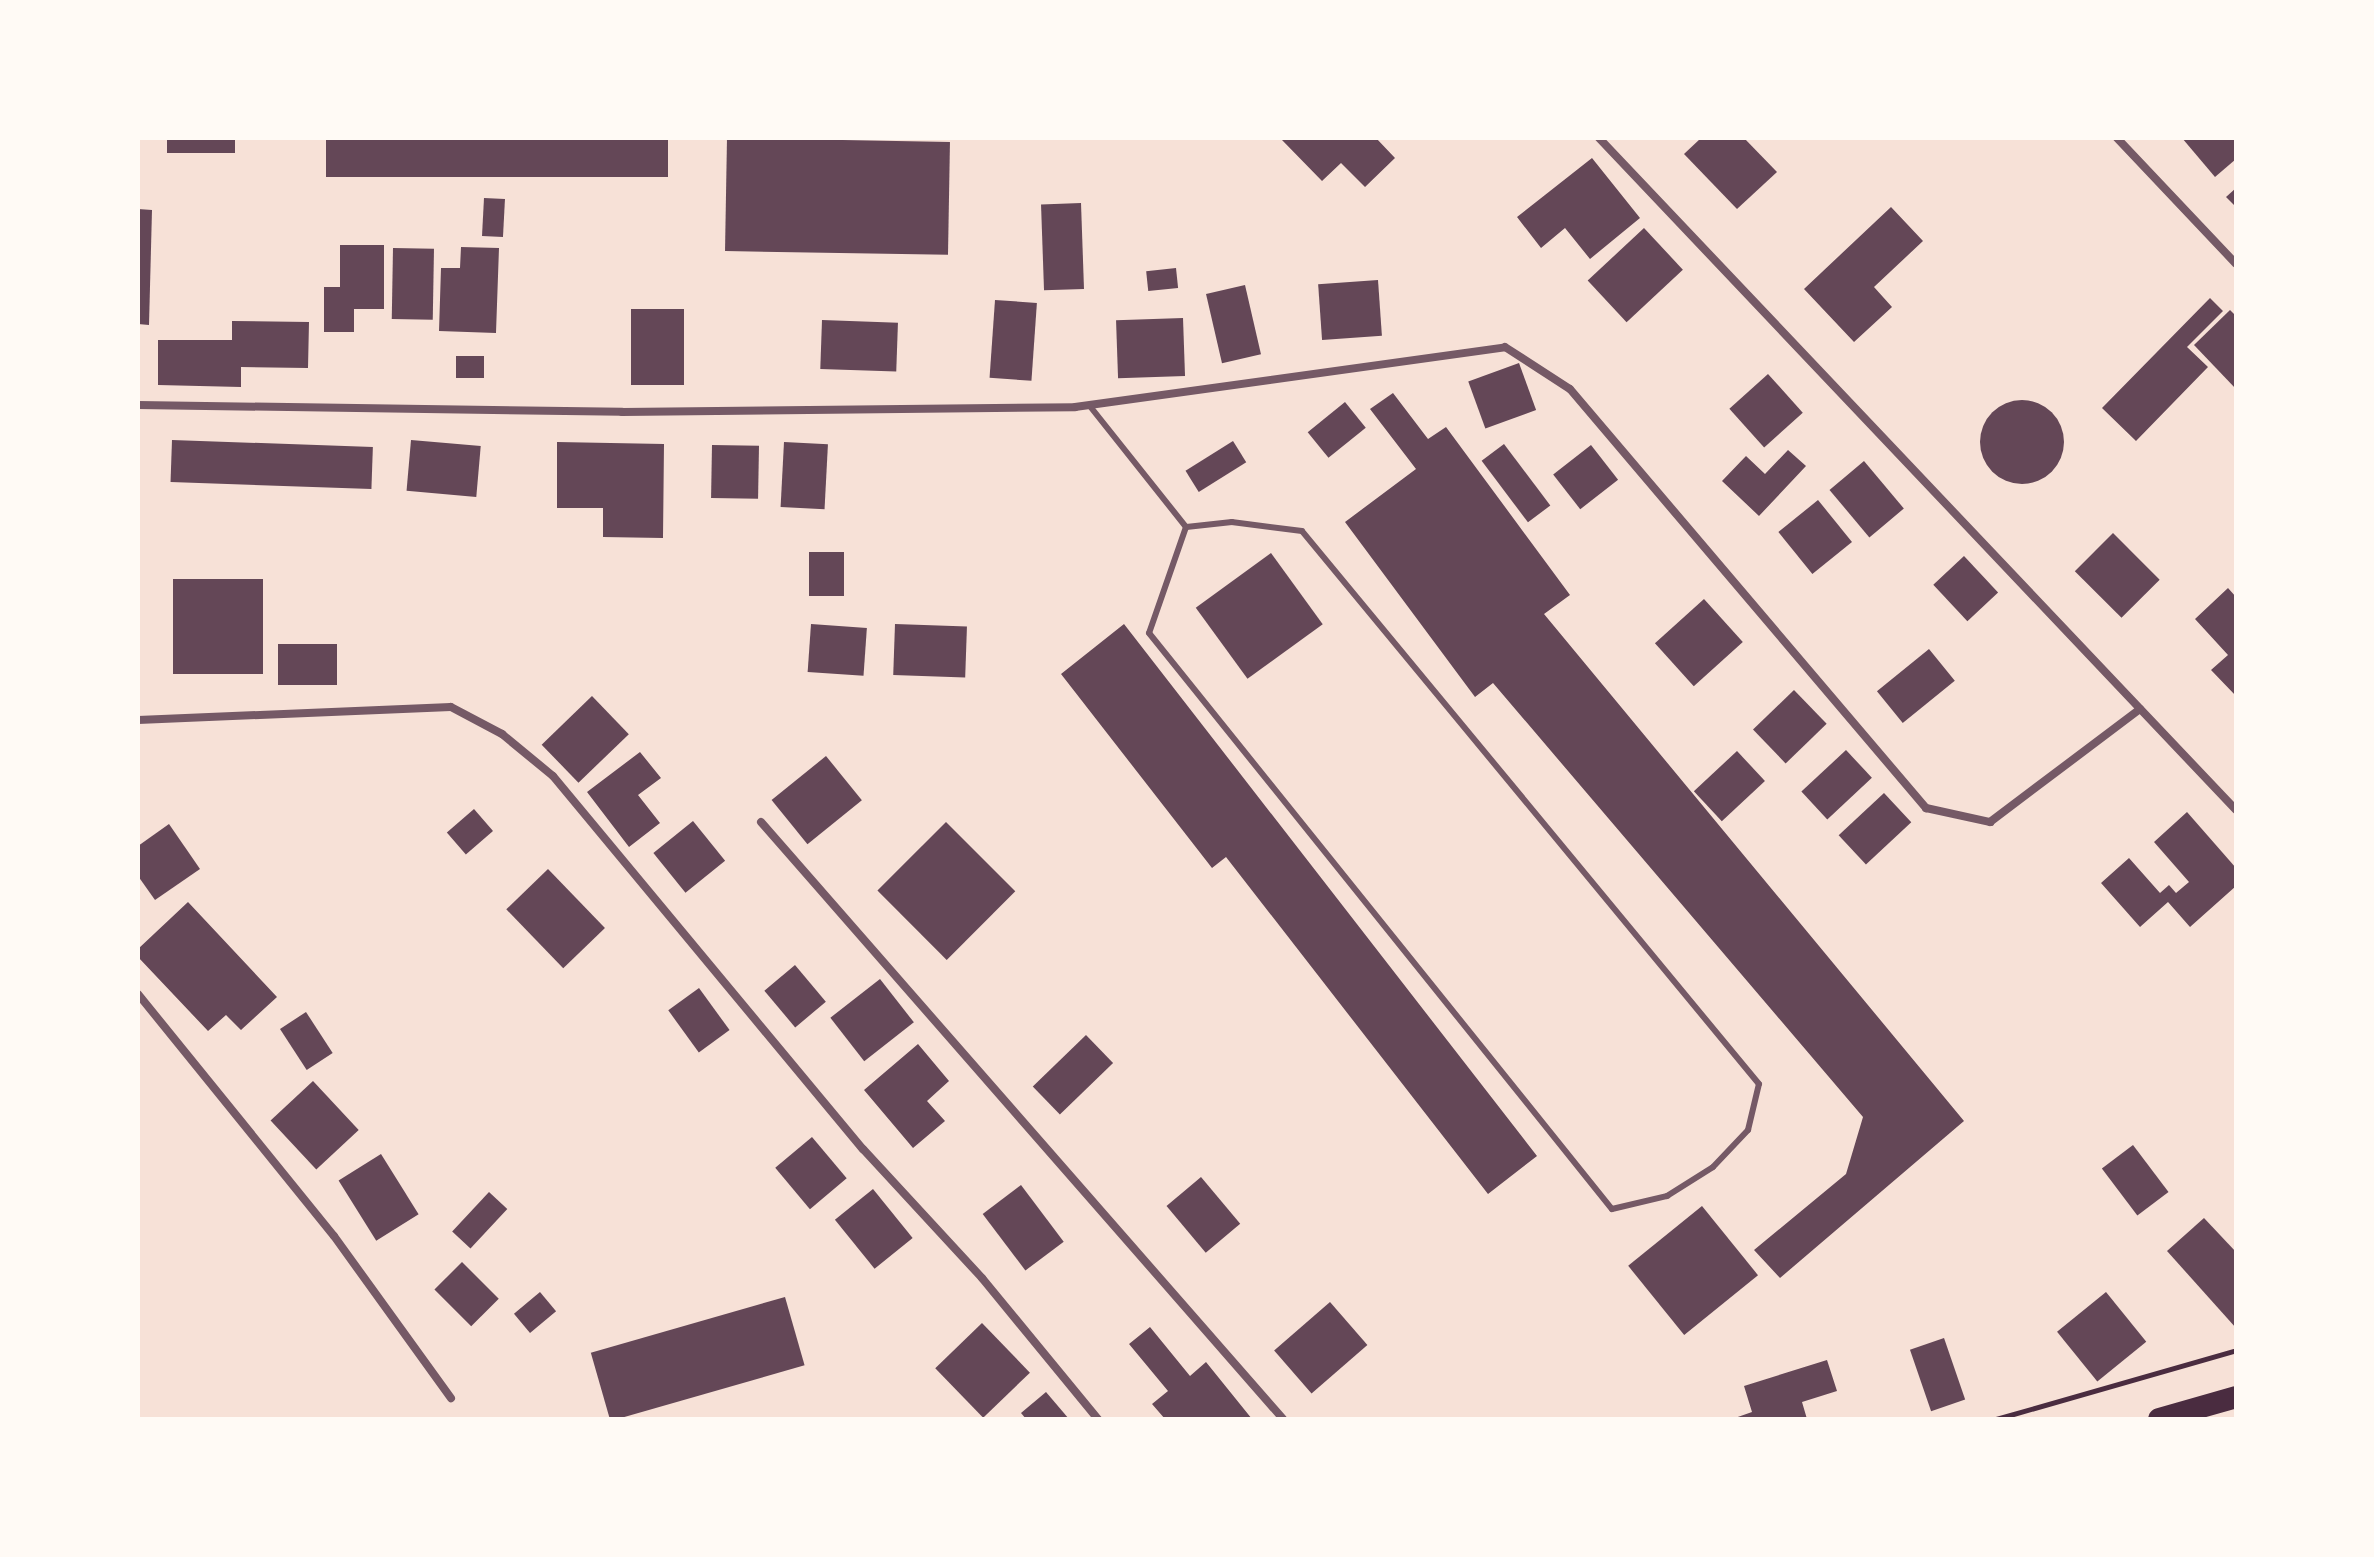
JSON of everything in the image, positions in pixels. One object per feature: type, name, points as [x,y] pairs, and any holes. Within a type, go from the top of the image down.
[{"type":"highway","points":[[2159,1419],[2236,1397]]},
{"type":"street","points":[[1599,138],[2236,810]]},
{"type":"street","points":[[2117,138],[2236,264]]},
{"type":"street","points":[[138,405],[622,412],[923,412],[1089,405],[1505,347],[1570,389],[1926,808],[1990,822],[2140,709]]},
{"type":"street","points":[[138,720],[451,707],[502,734],[553,776],[863,1149],[982,1278],[1098,1419]]},
{"type":"street","points":[[761,822],[1283,1419]]},
{"type":"street","points":[[138,994],[334,1236],[451,1398]]},
{"type":"lane","points":[[1089,405],[1186,527]]},
{"type":"lane","points":[[1232,522],[1302,531],[1759,1084],[1748,1130],[1713,1167],[1667,1196],[1612,1209],[1149,633],[1186,527],[1232,522]]},
{"type":"path","points":[[1996,1419],[2236,1350]]},
{"type":"building","points":[[167,138],[235,138],[235,153],[167,153]]},
{"type":"building","points":[[326,138],[668,138],[668,177],[326,177]]},
{"type":"building","points":[[727,138],[950,142],[948,255],[725,251]]},
{"type":"building","points":[[1376,138],[1395,158],[1365,187],[1341,163],[1322,181],[1282,140]]},
{"type":"building","points":[[1701,138],[1744,138],[1777,172],[1737,209],[1684,154]]},
{"type":"building","points":[[2182,138],[2236,138],[2236,159],[2215,177]]},
{"type":"building","points":[[1592,158],[1640,218],[1590,259],[1565,228],[1541,248],[1517,217]]},
{"type":"building","points":[[2236,188],[2236,207],[2226,197]]},
{"type":"building","points":[[484,198],[505,199],[503,237],[482,236]]},
{"type":"building","points":[[1081,203],[1084,289],[1044,290],[1041,204]]},
{"type":"building","points":[[1891,207],[1923,241],[1874,287],[1892,307],[1854,342],[1804,289]]},
{"type":"building","points":[[138,209],[152,210],[149,325],[138,324]]},
{"type":"building","points":[[1644,228],[1683,270],[1627,322],[1588,281]]},
{"type":"building","points":[[340,245],[384,245],[384,309],[354,309],[354,332],[324,332],[324,287],[340,287]]},
{"type":"building","points":[[461,247],[499,248],[496,333],[439,331],[441,268],[460,268]]},
{"type":"building","points":[[393,248],[434,249],[433,320],[392,319]]},
{"type":"building","points":[[1176,268],[1178,288],[1148,291],[1146,271]]},
{"type":"building","points":[[1378,280],[1382,336],[1322,340],[1318,284]]},
{"type":"building","points":[[1245,285],[1261,354],[1222,363],[1206,294]]},
{"type":"building","points":[[2210,298],[2223,311],[2187,347],[2208,367],[2136,441],[2102,408]]},
{"type":"building","points":[[995,300],[1037,303],[1031,381],[990,378]]},
{"type":"building","points":[[631,309],[684,309],[684,385],[631,385]]},
{"type":"building","points":[[2230,310],[2236,316],[2236,389],[2194,345]]},
{"type":"building","points":[[1183,318],[1185,376],[1118,378],[1116,320]]},
{"type":"building","points":[[822,320],[898,323],[896,372],[820,369]]},
{"type":"building","points":[[232,321],[309,322],[308,368],[241,367],[241,387],[158,385],[158,340],[232,340]]},
{"type":"building","points":[[456,356],[484,356],[484,378],[456,378]]},
{"type":"building","points":[[1519,363],[1536,410],[1485,428],[1468,381]]},
{"type":"building","points":[[1768,374],[1803,413],[1764,447],[1729,409]]},
{"type":"building","points":[[1393,393],[1428,439],[1446,427],[1570,595],[1544,614],[1964,1121],[1780,1278],[1754,1250],[1846,1174],[1863,1117],[1493,683],[1475,697],[1345,522],[1416,469],[1370,409]]},
{"type":"building","points":[[2022,400],[2038,403],[2052,412],[2061,426],[2064,442],[2061,458],[2052,472],[2038,481],[2022,484],[2006,481],[1992,472],[1983,458],[1980,442],[1983,426],[1992,412],[2006,403]]},
{"type":"building","points":[[1345,402],[1366,428],[1328,458],[1308,432]]},
{"type":"building","points":[[172,440],[373,447],[371,489],[171,482]]},
{"type":"building","points":[[411,440],[481,446],[476,497],[407,491]]},
{"type":"building","points":[[1233,441],[1246,462],[1199,492],[1186,471]]},
{"type":"building","points":[[557,442],[664,444],[663,538],[603,537],[603,508],[557,508]]},
{"type":"building","points":[[784,442],[828,444],[825,509],[781,507]]},
{"type":"building","points":[[1504,444],[1550,505],[1528,522],[1482,461]]},
{"type":"building","points":[[712,445],[759,446],[758,499],[711,498]]},
{"type":"building","points":[[1591,445],[1618,480],[1580,509],[1553,475]]},
{"type":"building","points":[[1788,450],[1806,466],[1759,516],[1722,481],[1746,456],[1765,474]]},
{"type":"building","points":[[1864,461],[1904,508],[1869,537],[1830,490]]},
{"type":"building","points":[[1818,500],[1852,542],[1812,574],[1778,532]]},
{"type":"building","points":[[2113,533],[2160,580],[2121,618],[2075,571]]},
{"type":"building","points":[[809,552],[844,552],[844,596],[809,596]]},
{"type":"building","points":[[1271,553],[1323,624],[1247,679],[1196,608]]},
{"type":"building","points":[[1964,556],[1998,593],[1967,621],[1933,585]]},
{"type":"building","points":[[173,579],[263,579],[263,674],[173,674]]},
{"type":"building","points":[[2228,588],[2236,597],[2236,696],[2211,670],[2228,655],[2195,619]]},
{"type":"building","points":[[1704,599],[1743,642],[1694,686],[1655,643]]},
{"type":"building","points":[[811,624],[867,628],[864,676],[808,672]]},
{"type":"building","points":[[895,624],[967,627],[965,677],[893,675]]},
{"type":"building","points":[[1124,624],[1537,1156],[1488,1194],[1226,857],[1212,868],[1061,674]]},
{"type":"building","points":[[278,644],[337,644],[337,685],[278,685]]},
{"type":"building","points":[[1929,649],[1955,681],[1903,723],[1877,691]]},
{"type":"building","points":[[1794,690],[1827,724],[1786,763],[1753,730]]},
{"type":"building","points":[[592,696],[629,734],[578,783],[542,745]]},
{"type":"building","points":[[1846,750],[1872,778],[1827,819],[1801,792]]},
{"type":"building","points":[[1737,751],[1765,781],[1722,821],[1694,791]]},
{"type":"building","points":[[640,752],[661,778],[638,795],[660,823],[629,847],[587,792]]},
{"type":"building","points":[[826,756],[862,800],[807,844],[772,800]]},
{"type":"building","points":[[1884,793],[1911,822],[1866,865],[1839,835]]},
{"type":"building","points":[[474,809],[493,831],[466,855],[447,833]]},
{"type":"building","points":[[2187,812],[2236,868],[2236,886],[2190,927],[2168,902],[2140,927],[2101,883],[2129,858],[2160,893],[2169,885],[2176,893],[2189,882],[2154,842]]},
{"type":"building","points":[[693,821],[725,861],[685,893],[653,853]]},
{"type":"building","points":[[946,822],[1015,891],[947,960],[877,891]]},
{"type":"building","points":[[169,824],[200,869],[155,900],[138,876],[138,846]]},
{"type":"building","points":[[548,869],[605,928],[563,968],[506,909]]},
{"type":"building","points":[[188,902],[277,997],[241,1030],[226,1015],[208,1031],[138,957],[138,949]]},
{"type":"building","points":[[795,965],[826,1002],[795,1027],[764,991]]},
{"type":"building","points":[[880,979],[914,1022],[864,1061],[830,1018]]},
{"type":"building","points":[[699,988],[730,1030],[699,1052],[668,1010]]},
{"type":"building","points":[[306,1012],[333,1053],[307,1070],[280,1029]]},
{"type":"building","points":[[1086,1035],[1113,1063],[1060,1114],[1033,1086]]},
{"type":"building","points":[[918,1044],[949,1081],[927,1101],[945,1121],[913,1148],[864,1090]]},
{"type":"building","points":[[313,1081],[359,1130],[316,1170],[271,1121]]},
{"type":"building","points":[[812,1137],[847,1178],[810,1209],[775,1168]]},
{"type":"building","points":[[2133,1145],[2169,1192],[2137,1216],[2102,1168]]},
{"type":"building","points":[[381,1154],[419,1214],[376,1241],[339,1180]]},
{"type":"building","points":[[1201,1177],[1240,1224],[1206,1253],[1167,1206]]},
{"type":"building","points":[[1021,1185],[1064,1242],[1025,1271],[983,1214]]},
{"type":"building","points":[[873,1189],[913,1238],[875,1269],[835,1220]]},
{"type":"building","points":[[489,1192],[507,1209],[470,1249],[452,1231]]},
{"type":"building","points":[[1702,1206],[1758,1275],[1684,1335],[1628,1266]]},
{"type":"building","points":[[2204,1218],[2236,1252],[2236,1328],[2167,1251]]},
{"type":"building","points":[[462,1262],[499,1299],[471,1326],[434,1290]]},
{"type":"building","points":[[540,1292],[556,1311],[530,1333],[514,1314]]},
{"type":"building","points":[[2106,1292],[2146,1342],[2097,1381],[2057,1332]]},
{"type":"building","points":[[785,1297],[805,1365],[610,1419],[591,1353]]},
{"type":"building","points":[[1330,1302],[1367,1345],[1312,1394],[1274,1351]]},
{"type":"building","points":[[982,1323],[1030,1373],[983,1418],[935,1368]]},
{"type":"building","points":[[1150,1327],[1190,1376],[1206,1362],[1252,1419],[1165,1419],[1152,1404],[1168,1391],[1129,1344]]},
{"type":"building","points":[[1944,1338],[1965,1399],[1931,1411],[1910,1350]]},
{"type":"building","points":[[1827,1360],[1837,1391],[1802,1402],[1807,1419],[1732,1419],[1752,1412],[1744,1386]]},
{"type":"building","points":[[1046,1392],[1069,1419],[1026,1419],[1021,1413]]}]
